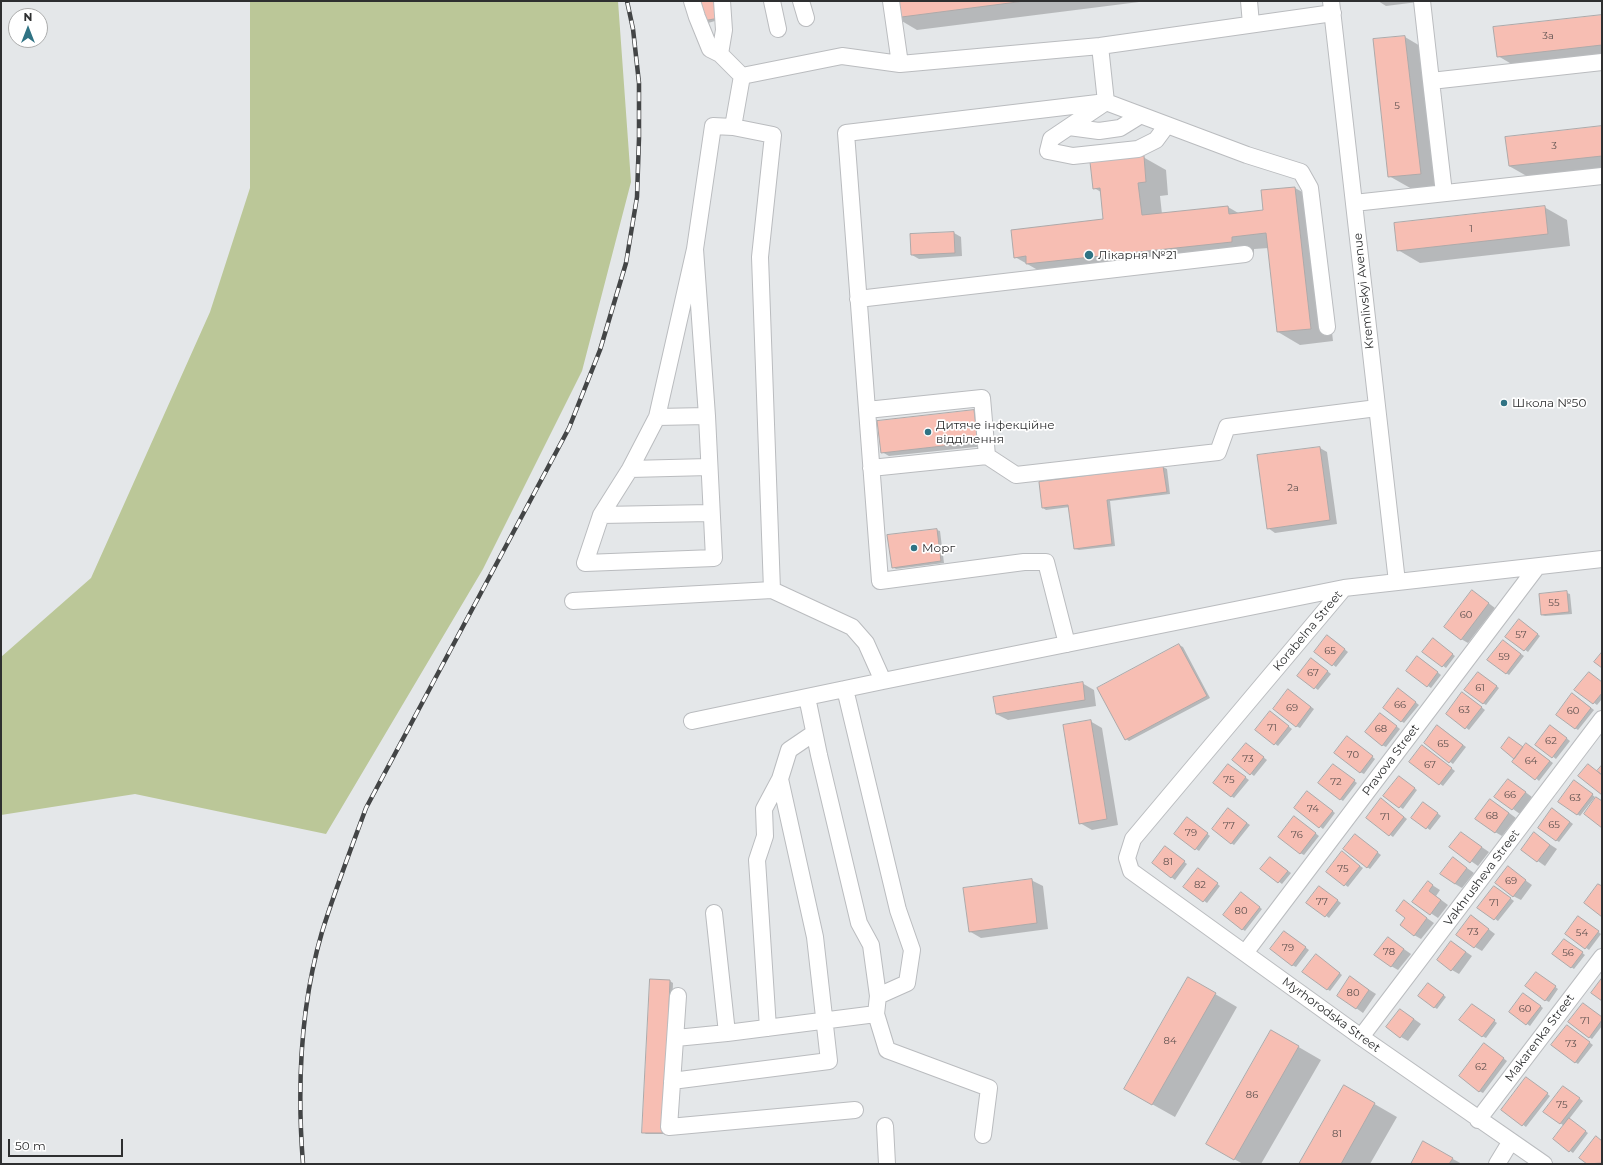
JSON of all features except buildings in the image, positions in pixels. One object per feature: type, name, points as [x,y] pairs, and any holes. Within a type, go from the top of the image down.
[{"type":"street","points":[[692,1],[710,49],[720,54],[742,76]]},
{"type":"street","points":[[720,54],[724,30],[722,1]]},
{"type":"street","points":[[772,1],[778,29]]},
{"type":"street","points":[[801,1],[806,18]]},
{"type":"street","points":[[891,1],[900,64]]},
{"type":"street","points":[[1249,1],[1251,24]]},
{"type":"street","points":[[1422,1],[1444,193]]},
{"type":"street","points":[[742,76],[842,56],[900,64],[1100,46],[1251,24],[1332,7]]},
{"type":"street","name":"Kremlivskyi Avenue","points":[[1332,7],[1397,582]]},
{"type":"street","points":[[1100,46],[1106,102]]},
{"type":"street","points":[[1431,81],[1602,62]]},
{"type":"street","points":[[733,127],[742,76]]},
{"type":"street","points":[[1106,102],[1050,139],[1048,151],[1073,156],[1138,149],[1156,140],[1167,125]]},
{"type":"street","points":[[1067,644],[1046,562],[1024,562],[880,581],[846,133],[1106,102],[1247,155],[1301,172],[1310,188],[1326,327]]},
{"type":"street","points":[[1069,127],[1099,131],[1120,128],[1141,115]]},
{"type":"street","points":[[695,250],[707,416],[714,558],[585,563],[601,515],[630,469],[657,417],[695,250],[713,126],[733,127],[773,135],[760,257],[772,590]]},
{"type":"street","points":[[1354,203],[1602,176]]},
{"type":"street","points":[[858,299],[1245,254]]},
{"type":"street","points":[[867,410],[982,398],[987,456]]},
{"type":"street","points":[[871,468],[987,456],[1016,475],[1218,452],[1227,427],[1377,408]]},
{"type":"street","points":[[657,417],[707,416]]},
{"type":"street","points":[[630,469],[709,467]]},
{"type":"street","points":[[601,515],[711,513]]},
{"type":"street","name":"Korabelna Street","points":[[1127,858],[1133,839],[1344,588],[1602,559]]},
{"type":"street","name":"Pravova Street","points":[[1245,953],[1537,567]]},
{"type":"street","points":[[692,721],[1344,588]]},
{"type":"street","points":[[572,601],[772,590],[852,627],[866,643],[883,681]]},
{"type":"street","points":[[845,689],[898,910],[912,950],[907,983],[878,996]]},
{"type":"street","points":[[807,697],[814,733],[859,923],[871,945],[878,996],[876,1014],[888,1050],[989,1088],[983,1135]]},
{"type":"street","name":"Vakhrusheva Street","points":[[1361,1037],[1602,719]]},
{"type":"street","points":[[768,1028],[757,860],[766,836],[764,809],[780,779],[789,750],[814,733]]},
{"type":"street","points":[[672,1081],[829,1062],[815,937],[780,779]]},
{"type":"street","name":"Myrhorodska Street","points":[[1127,858],[1131,871],[1361,1037],[1478,1120],[1544,1164]]},
{"type":"street","points":[[714,913],[727,1033]]},
{"type":"street","name":"Makarenka Street","points":[[1478,1120],[1602,957]]},
{"type":"street","points":[[678,996],[669,1127],[855,1110]]},
{"type":"street","points":[[676,1038],[876,1014]]},
{"type":"street","points":[[885,1126],[887,1164]]},
{"type":"street","points":[[1497,1164],[1511,1141]]},
{"type":"green space","points":[[250,1],[618,1],[631,182],[582,371],[483,569],[326,834],[135,794],[1,815],[1,657],[91,578],[210,312],[250,188]]},
{"type":"railway","points":[[303,1164],[300,1106],[302,1047],[305,1018],[315,960],[322,932],[338,885],[366,808],[569,428],[600,350],[626,263],[637,197],[639,138],[639,83],[633,29],[627,1]]},
{"type":"place","name":"Лікарня №21","points":[[1089,255]]},
{"type":"place","name":"Школа №50","points":[[1504,403]]},
{"type":"place","name":"Дитяче інфекційне відділення","points":[[928,432]]},
{"type":"place","name":"Морг","points":[[914,548]]}]
